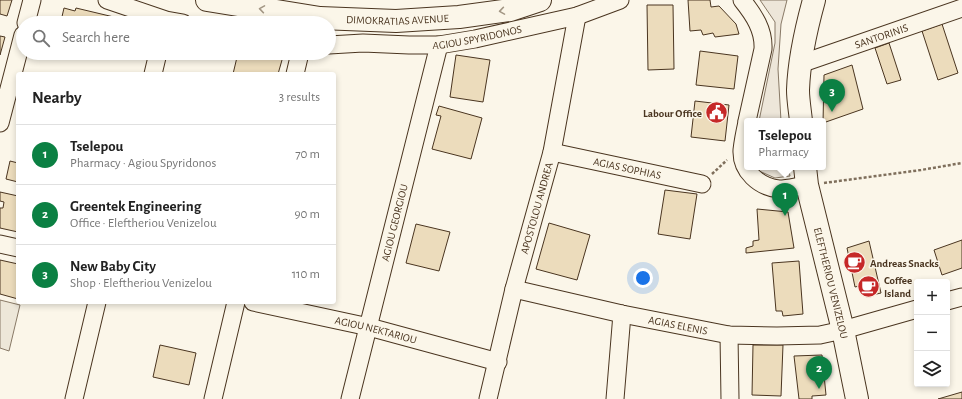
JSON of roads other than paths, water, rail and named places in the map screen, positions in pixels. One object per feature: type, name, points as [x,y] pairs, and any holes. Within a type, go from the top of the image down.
[{"type":"main road","name":"DIMOKRATIAS AVENUE","points":[[207,0],[307,16]]},
{"type":"main road","name":"DIMOKRATIAS AVENUE","points":[[336,19],[396,21],[459,18],[510,10],[540,0]]},
{"type":"main road","points":[[801,118],[798,91],[800,64],[814,0]]},
{"type":"main road","name":"ELEFTHERIOU VENIZELOU","points":[[806,176],[843,330],[857,399]]},
{"type":"street","points":[[28,16],[32,0]]},
{"type":"street","points":[[107,0],[151,16]]},
{"type":"street","name":"AGIOU SPYRIDONOS","points":[[336,45],[363,43],[438,45],[475,39],[577,16],[620,0]]},
{"type":"street","points":[[742,0],[751,11],[760,27],[763,39],[763,50],[748,118]]},
{"type":"street","name":"SANTORINIS","points":[[800,64],[962,8]]},
{"type":"street","name":"APOSTOLOU ANDREA","points":[[488,399],[498,362],[514,289],[552,152],[577,16]]},
{"type":"street","name":"AGIOU GEORGIOU","points":[[350,399],[369,328],[438,45]]},
{"type":"street","points":[[0,123],[17,60]]},
{"type":"street","points":[[153,72],[156,60]]},
{"type":"street","points":[[295,72],[298,60]]},
{"type":"street","points":[[744,141],[742,154],[744,160]]},
{"type":"street","name":"AGIAS SOPHIAS","points":[[552,152],[702,184]]},
{"type":"street","points":[[748,170],[753,178],[760,184],[780,189],[806,176]]},
{"type":"street","points":[[0,244],[16,248]]},
{"type":"street","name":"AGIAS ELENIS","points":[[514,289],[622,314],[729,335],[820,335],[914,310]]},
{"type":"street","points":[[950,300],[962,297]]},
{"type":"street","points":[[74,399],[97,304]]},
{"type":"street","points":[[213,399],[236,304]]},
{"type":"street","name":"AGIOU NEKTARIOU","points":[[262,304],[369,328],[498,362]]},
{"type":"street","points":[[615,399],[622,314]]},
{"type":"street","points":[[729,335],[730,399]]},
{"type":"place","name":"New Baby City","points":[[832,112]]},
{"type":"place","name":"Labour Office","points":[[717,113]]},
{"type":"place","name":"Tselepou","points":[[785,216]]},
{"type":"place","name":"Andreas Snacks","points":[[855,263]]},
{"type":"place","name":"Coffee Island","points":[[868,286]]},
{"type":"place","name":"Greentek Engineering","points":[[819,389]]}]
